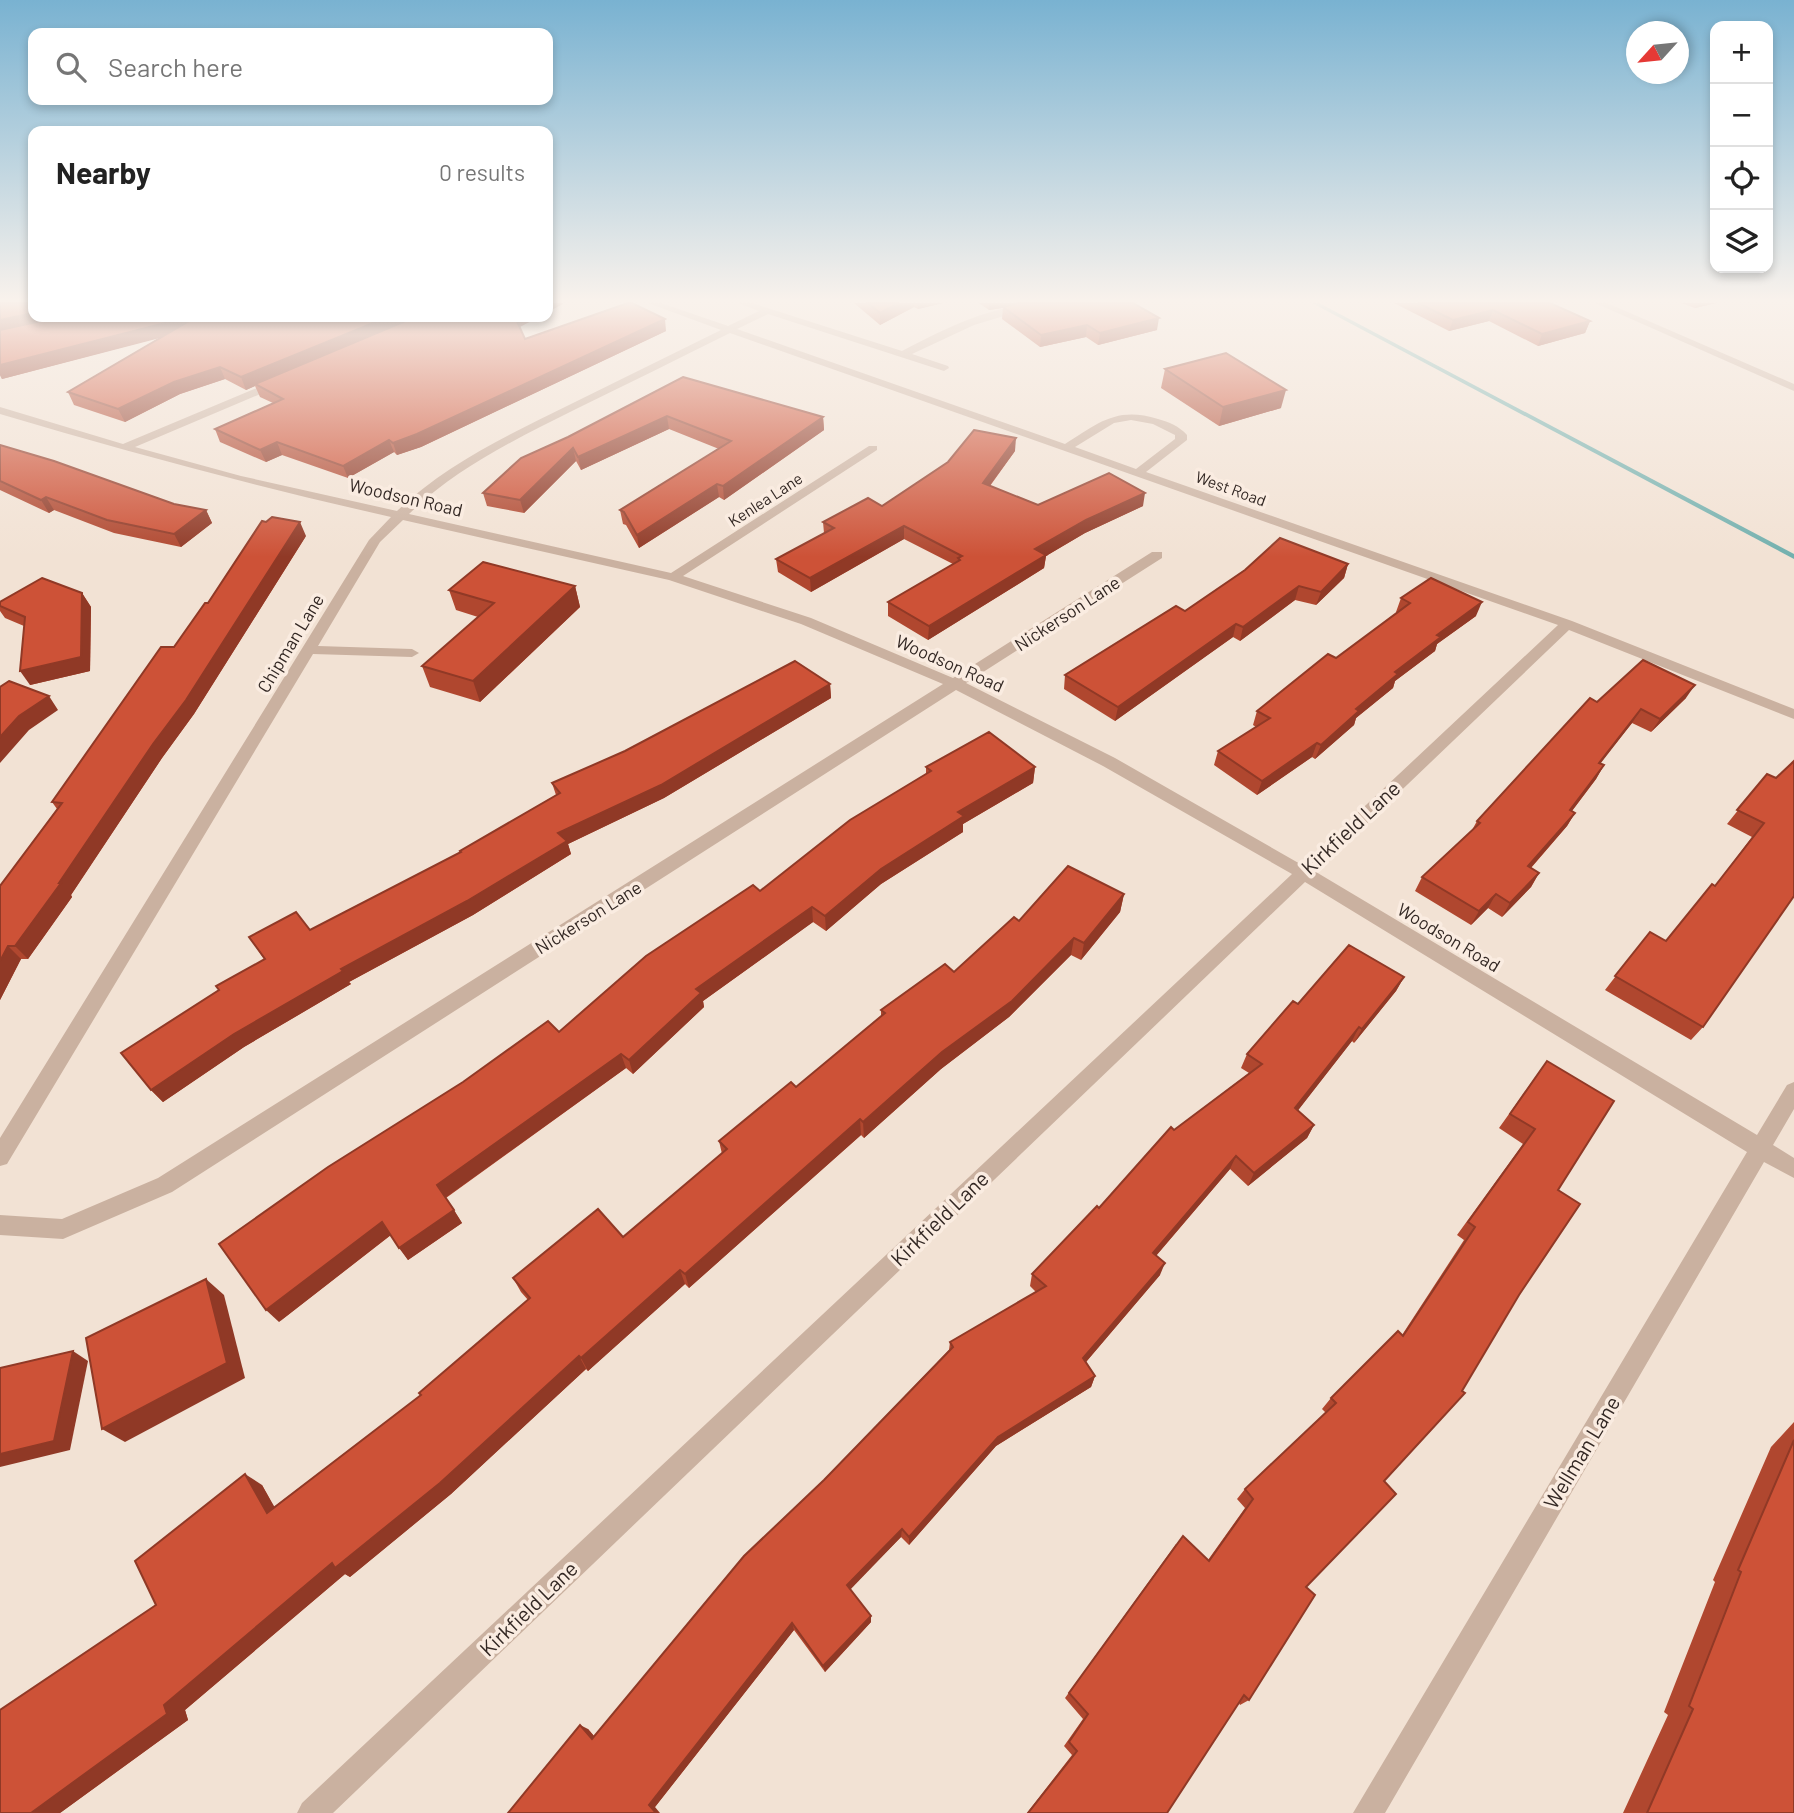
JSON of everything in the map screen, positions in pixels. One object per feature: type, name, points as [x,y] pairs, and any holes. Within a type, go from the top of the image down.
[{"type":"street","points":[[124,448],[267,388]]},
{"type":"street","name":"Chipman Lane","points":[[0,1157],[375,540],[425,491],[474,459],[612,388]]},
{"type":"street","name":"West Road","points":[[898,388],[1567,624],[1794,714]]},
{"type":"street","name":"Woodson Road","points":[[0,410],[124,448],[400,516],[673,577],[806,621],[956,684],[1110,762],[1302,873],[1794,1170]]},
{"type":"street","points":[[1068,447],[1116,417],[1127,415],[1139,415],[1177,429],[1181,440],[1139,472]]},
{"type":"street","name":"Kenlea Lane","points":[[673,577],[873,449]]},
{"type":"street","name":"Nickerson Lane","points":[[0,1225],[63,1229],[165,1185],[1157,555]]},
{"type":"street","name":"Kirkfield Lane","points":[[312,1813],[1567,624]]},
{"type":"street","points":[[308,650],[412,653]]},
{"type":"street","name":"Wellman Lane","points":[[1368,1813],[1794,1091]]},
{"type":"building","points":[[75,388],[162,388],[118,409],[68,392]]},
{"type":"building","points":[[262,388],[517,388],[417,434],[393,443],[389,440],[343,466],[277,442],[260,450],[215,429],[283,399]]},
{"type":"building","points":[[663,388],[720,388],[823,417],[723,486],[717,484],[637,535],[624,512],[620,510],[731,441],[667,416],[578,457],[573,448],[520,500],[483,493],[521,458],[568,437]]},
{"type":"building","points":[[1193,388],[1282,388],[1286,390],[1223,407]]},
{"type":"building","points":[[974,430],[1016,438],[983,483],[1038,505],[1109,473],[1145,493],[1086,520],[1035,549],[1046,555],[929,626],[888,602],[960,560],[958,558],[962,556],[904,526],[810,578],[776,559],[834,528],[823,522],[868,498],[882,506],[948,462]]},
{"type":"building","points":[[0,445],[54,461],[174,504],[206,510],[174,534],[107,520],[46,497],[41,500],[0,481]]},
{"type":"building","points":[[272,517],[300,522],[186,700],[153,744],[61,883],[15,946],[8,946],[0,961],[0,886],[62,803],[52,802],[161,647],[174,647],[205,603],[208,603],[262,521],[266,522]]},
{"type":"building","points":[[1280,538],[1348,564],[1321,592],[1299,586],[1243,627],[1236,624],[1118,707],[1065,675],[1176,606],[1185,611],[1245,570]]},
{"type":"building","points":[[483,562],[575,586],[473,681],[422,666],[494,603],[449,590]]},
{"type":"building","points":[[42,578],[82,593],[81,657],[20,671],[25,617],[0,606],[0,602]]},
{"type":"building","points":[[1431,578],[1482,602],[1437,635],[1441,637],[1395,672],[1398,674],[1356,709],[1359,711],[1321,745],[1317,743],[1262,781],[1218,751],[1270,718],[1257,711],[1328,654],[1336,658],[1410,603],[1401,598]]},
{"type":"building","points":[[1643,660],[1695,685],[1660,719],[1641,709],[1599,763],[1604,765],[1570,810],[1575,813],[1528,866],[1539,873],[1510,903],[1496,894],[1479,911],[1422,877],[1480,823],[1477,821],[1590,698],[1597,702]]},
{"type":"building","points":[[795,661],[830,684],[661,785],[558,833],[567,841],[467,901],[341,969],[343,971],[234,1034],[151,1090],[121,1053],[219,990],[216,986],[265,959],[249,937],[296,912],[310,930],[461,852],[560,793],[552,783],[625,751]]},
{"type":"building","points":[[9,681],[49,696],[19,716],[0,737],[0,687]]},
{"type":"building","points":[[989,732],[1035,767],[958,812],[964,816],[881,869],[825,916],[812,907],[696,989],[701,993],[629,1060],[621,1054],[437,1185],[454,1210],[399,1248],[382,1222],[266,1310],[219,1244],[328,1167],[463,1082],[548,1021],[559,1032],[646,956],[753,885],[760,891],[850,820],[931,771],[926,767]]},
{"type":"building","points":[[1794,761],[1794,896],[1703,1027],[1615,976],[1650,932],[1666,941],[1712,884],[1715,886],[1764,823],[1737,810],[1767,774],[1776,778]]},
{"type":"building","points":[[1068,866],[1124,894],[1084,943],[1074,938],[1012,1001],[942,1052],[863,1122],[860,1119],[685,1274],[680,1270],[581,1358],[579,1356],[440,1483],[335,1568],[332,1563],[164,1705],[167,1714],[31,1813],[0,1813],[0,1710],[156,1605],[135,1561],[245,1474],[267,1513],[421,1395],[419,1393],[530,1298],[513,1278],[598,1209],[623,1237],[727,1149],[719,1141],[791,1082],[796,1087],[885,1013],[881,1010],[945,964],[954,972],[1014,917],[1019,921]]},
{"type":"building","points":[[1349,945],[1404,977],[1362,1029],[1359,1027],[1295,1108],[1314,1125],[1254,1173],[1236,1156],[1153,1253],[1165,1263],[1083,1358],[1095,1376],[998,1437],[909,1537],[902,1529],[847,1585],[871,1616],[823,1666],[792,1623],[649,1805],[656,1813],[508,1813],[580,1725],[592,1739],[744,1556],[824,1480],[953,1347],[950,1342],[1046,1286],[1032,1274],[1097,1206],[1099,1208],[1171,1127],[1174,1130],[1262,1064],[1247,1054],[1293,1001],[1298,1004]]},
{"type":"building","points":[[1547,1061],[1614,1101],[1558,1190],[1580,1204],[1519,1295],[1462,1391],[1465,1393],[1384,1481],[1396,1494],[1306,1587],[1315,1595],[1249,1700],[1244,1695],[1167,1813],[1028,1813],[1077,1751],[1069,1742],[1088,1714],[1069,1693],[1183,1536],[1209,1561],[1253,1499],[1245,1489],[1336,1403],[1331,1398],[1398,1331],[1403,1336],[1475,1227],[1468,1222],[1535,1129],[1510,1114]]},
{"type":"building","points":[[206,1279],[227,1363],[102,1429],[86,1338]]},
{"type":"building","points":[[73,1351],[54,1441],[0,1454],[0,1368]]},
{"type":"building","points":[[1794,1440],[1794,1813],[1647,1813],[1693,1709],[1689,1706],[1741,1572],[1738,1570]]},
{"type":"waterway","points":[[1475,388],[1794,557]]}]
